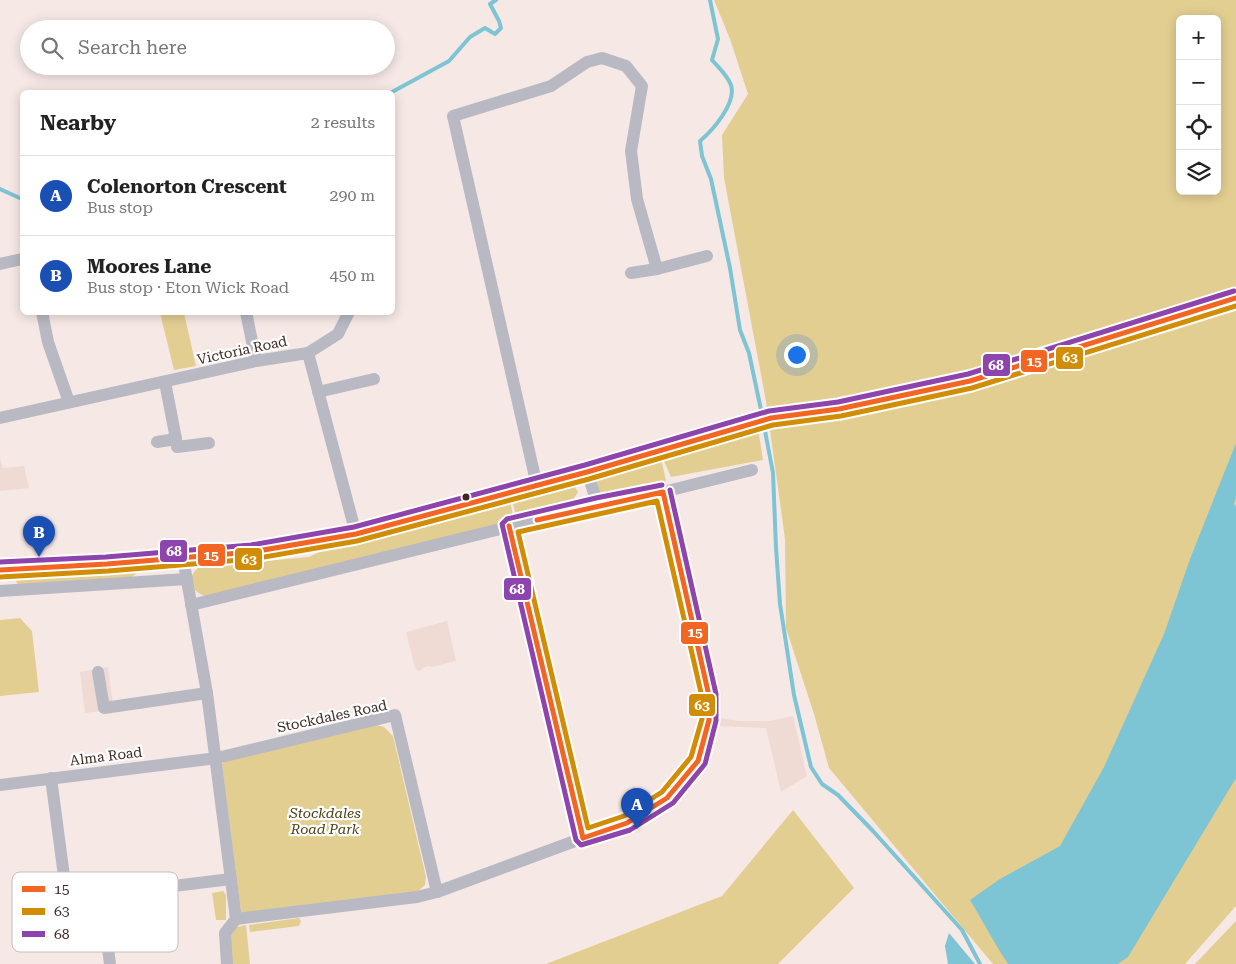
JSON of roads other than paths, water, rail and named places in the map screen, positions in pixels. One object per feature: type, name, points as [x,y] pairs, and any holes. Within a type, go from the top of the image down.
[{"type":"main road","points":[[0,570],[252,552],[356,534],[538,486],[771,418],[839,409],[970,382],[1236,298]]},
{"type":"street","points":[[538,486],[453,116],[551,86],[587,62],[602,58],[626,66],[642,86],[631,151],[637,198],[657,269]]},
{"type":"street","points":[[631,273],[657,269],[706,256]]},
{"type":"street","points":[[0,264],[20,259]]},
{"type":"street","points":[[43,315],[48,342],[69,402]]},
{"type":"street","points":[[247,315],[256,361]]},
{"type":"street","points":[[308,353],[338,334],[348,315]]},
{"type":"street","name":"Victoria Road","points":[[0,418],[256,361],[308,353],[356,534]]},
{"type":"street","points":[[318,392],[374,379]]},
{"type":"street","points":[[165,382],[177,447],[209,443]]},
{"type":"street","points":[[158,442],[176,438]]},
{"type":"street","points":[[191,605],[598,505],[664,497],[752,470]]},
{"type":"street","points":[[588,472],[598,505]]},
{"type":"street","points":[[227,964],[225,933],[236,919],[417,897],[438,892],[628,823],[667,798],[698,761],[709,720],[709,696],[664,497]]},
{"type":"street","points":[[509,526],[583,838]]},
{"type":"street","points":[[182,558],[208,693],[236,919]]},
{"type":"street","points":[[0,591],[187,579]]},
{"type":"street","points":[[98,672],[104,708],[208,693]]},
{"type":"street","name":"Stockdales Road","points":[[216,758],[396,715],[438,892]]},
{"type":"street","name":"Alma Road","points":[[0,785],[216,758]]},
{"type":"street","points":[[51,778],[63,872]]},
{"type":"street","points":[[178,886],[230,879]]},
{"type":"water","points":[[1236,443],[1236,497],[1234,504],[1236,507],[1236,778],[1128,957],[1118,964],[1008,964],[970,900],[1000,879],[1060,846],[1104,767],[1164,634],[1190,559]]},
{"type":"water","points":[[949,933],[975,964],[948,964],[945,946]]},
{"type":"waterway","points":[[395,90],[449,61],[470,37],[485,28],[495,34],[501,28],[490,4],[496,0]]},
{"type":"waterway","points":[[710,0],[718,39],[712,60],[727,78],[732,92],[727,108],[722,116],[711,131],[700,141],[702,156],[711,179],[730,268],[740,330],[749,353],[761,410]]},
{"type":"waterway","points":[[0,189],[20,198]]},
{"type":"waterway","points":[[765,431],[773,473],[780,604],[794,695],[811,767],[822,784],[838,795],[873,831],[962,930],[980,964]]},
{"type":"place","name":"Moores Lane","points":[[39,557]]},
{"type":"place","name":"Colenorton Crescent","points":[[637,829]]},
{"type":"park label","name":"Stockdales Road Park","points":[[325,822]]}]
